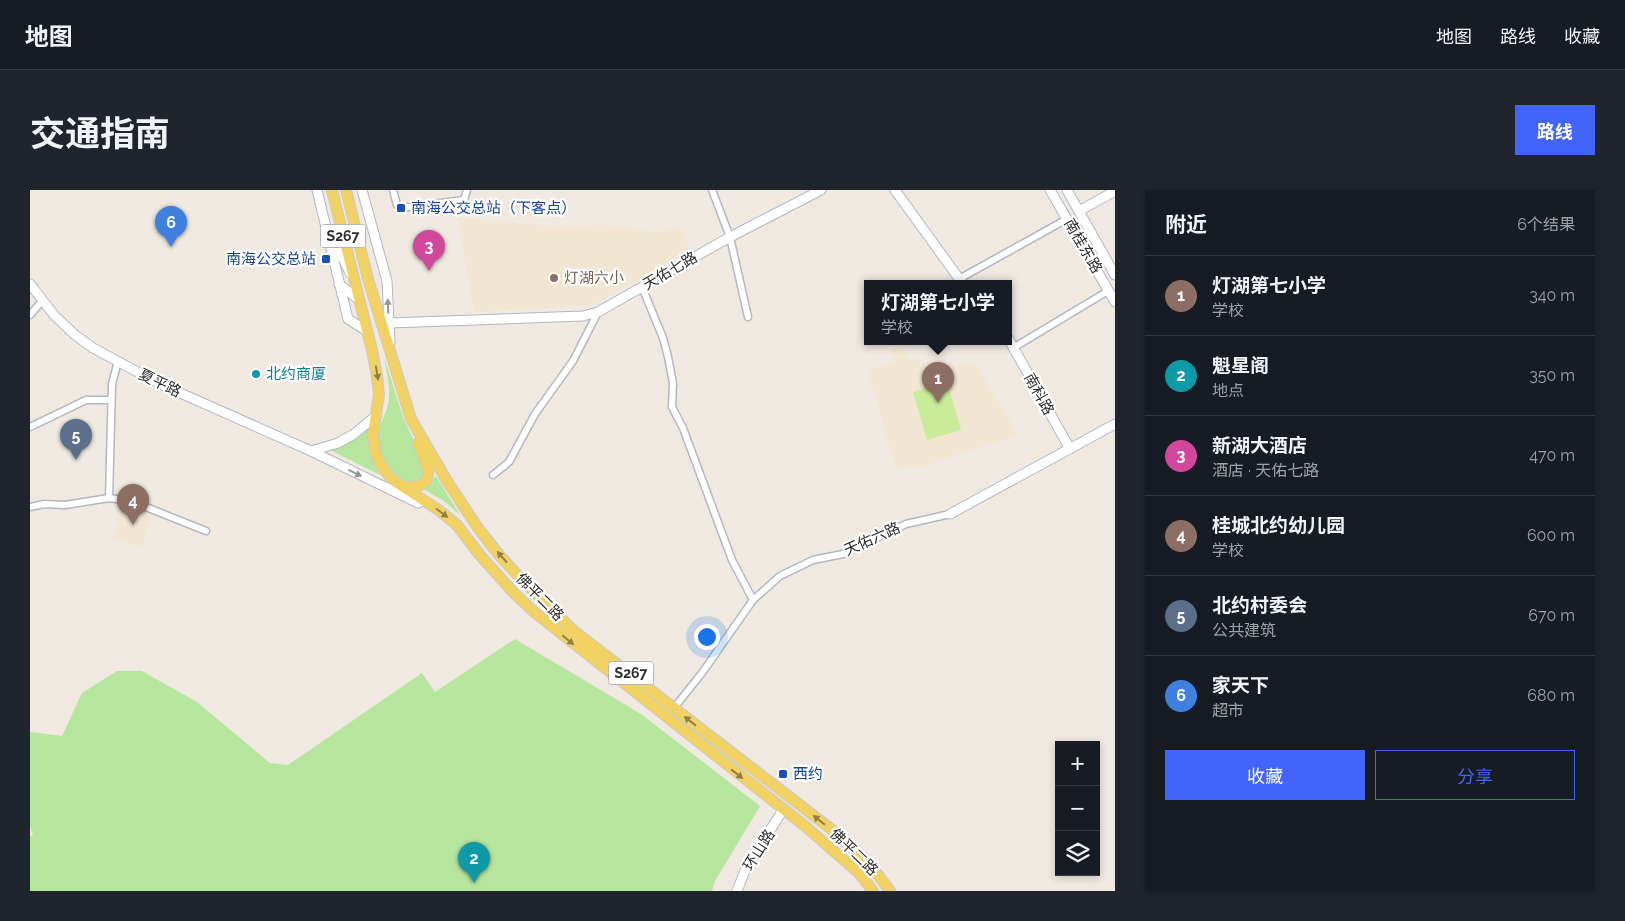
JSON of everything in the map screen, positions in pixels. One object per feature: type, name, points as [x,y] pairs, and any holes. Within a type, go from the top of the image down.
[{"type":"main road","points":[[317,190],[348,319],[367,332]]},
{"type":"main road","name":"S267","points":[[332,190],[372,350],[380,394],[377,415]]},
{"type":"main road","name":"佛平二路","points":[[346,190],[368,279],[411,419],[447,481],[478,528],[500,556],[574,631],[647,685],[835,832],[870,864],[890,891]]},
{"type":"main road","points":[[362,190],[387,280],[391,355]]},
{"type":"main road","name":"天佑七路","points":[[389,323],[583,316],[598,312],[730,236],[821,190]]},
{"type":"main road","points":[[895,190],[960,280]]},
{"type":"main road","name":"南桂东路","points":[[1050,190],[1115,302]]},
{"type":"main road","name":"南桂东路","points":[[1067,190],[1115,274]]},
{"type":"main road","points":[[1079,212],[1115,191]]},
{"type":"main road","points":[[324,219],[354,282]]},
{"type":"main road","name":"夏平路","points":[[30,284],[42,301],[84,342],[118,362],[167,387],[311,451],[418,503],[424,501]]},
{"type":"main road","points":[[339,284],[358,299]]},
{"type":"main road","name":"南科路","points":[[1012,345],[1070,449]]},
{"type":"main road","points":[[311,451],[338,444],[354,434],[377,415]]},
{"type":"main road","name":"佛平二路","points":[[377,415],[373,435],[376,455],[386,472],[402,486],[457,525],[479,554],[533,611],[831,848],[859,874],[873,891]]},
{"type":"main road","points":[[402,486],[414,487],[424,483],[428,478],[429,472],[428,464],[412,430],[411,419]]},
{"type":"main road","name":"天佑六路","points":[[950,514],[1115,424]]},
{"type":"main road","name":"环山路","points":[[737,891],[746,868],[783,810]]},
{"type":"street","points":[[393,190],[397,205],[401,208],[464,200],[467,190]]},
{"type":"street","points":[[712,190],[730,236],[748,317]]},
{"type":"street","points":[[964,280],[1067,219]]},
{"type":"street","points":[[642,287],[663,338],[668,357],[674,383],[672,407],[683,428],[732,560],[753,600]]},
{"type":"street","points":[[1013,348],[1108,291]]},
{"type":"street","points":[[30,315],[42,301]]},
{"type":"street","points":[[494,475],[509,462],[535,414],[574,360],[598,312]]},
{"type":"street","points":[[109,498],[112,384],[118,362]]},
{"type":"street","points":[[30,427],[86,400],[111,400]]},
{"type":"street","points":[[30,506],[44,504],[65,505],[109,498],[131,500],[206,531]]},
{"type":"street","name":"天佑六路","points":[[674,708],[702,673],[753,600],[780,576],[813,560],[843,554],[906,524],[950,514]]},
{"type":"shaded area","name":"灯湖六小","points":[[458,218],[549,226],[610,225],[654,232],[682,228],[689,251],[592,305],[474,312]]},
{"type":"shaded area","points":[[904,348],[908,360],[919,359],[920,363],[926,367],[975,363],[1018,435],[923,466],[896,468],[868,370],[894,362],[891,349]]},
{"type":"shaded area","points":[[124,501],[153,510],[141,548],[113,539]]},
{"type":"green space","points":[[384,357],[403,417],[426,467],[422,480],[406,483],[387,467],[380,452],[380,427],[389,396]]},
{"type":"green space","points":[[947,382],[961,430],[927,440],[913,392]]},
{"type":"green space","points":[[369,425],[370,446],[380,475],[330,450],[343,445]]},
{"type":"green space","points":[[436,476],[460,515],[444,501],[425,490]]},
{"type":"green space","points":[[515,639],[641,714],[760,806],[715,881],[712,891],[30,891],[30,836],[33,835],[30,826],[30,732],[62,736],[82,693],[117,671],[142,671],[197,702],[270,763],[288,765],[422,673],[435,692]]},
{"type":"place","name":"南海公交总站（下客点）","points":[[401,208]]},
{"type":"place","name":"家天下","points":[[171,247]]},
{"type":"place","name":"南海公交总站","points":[[326,259]]},
{"type":"place","name":"新湖大酒店","points":[[429,271]]},
{"type":"place","name":"灯湖六小","points":[[554,278]]},
{"type":"place","name":"北约商厦","points":[[256,374]]},
{"type":"place","name":"灯湖第七小学","points":[[938,403]]},
{"type":"place","name":"北约村委会","points":[[76,460]]},
{"type":"place","name":"桂城北约幼儿园","points":[[133,525]]},
{"type":"place","name":"西约","points":[[783,774]]},
{"type":"place","name":"魁星阁","points":[[474,883]]}]
